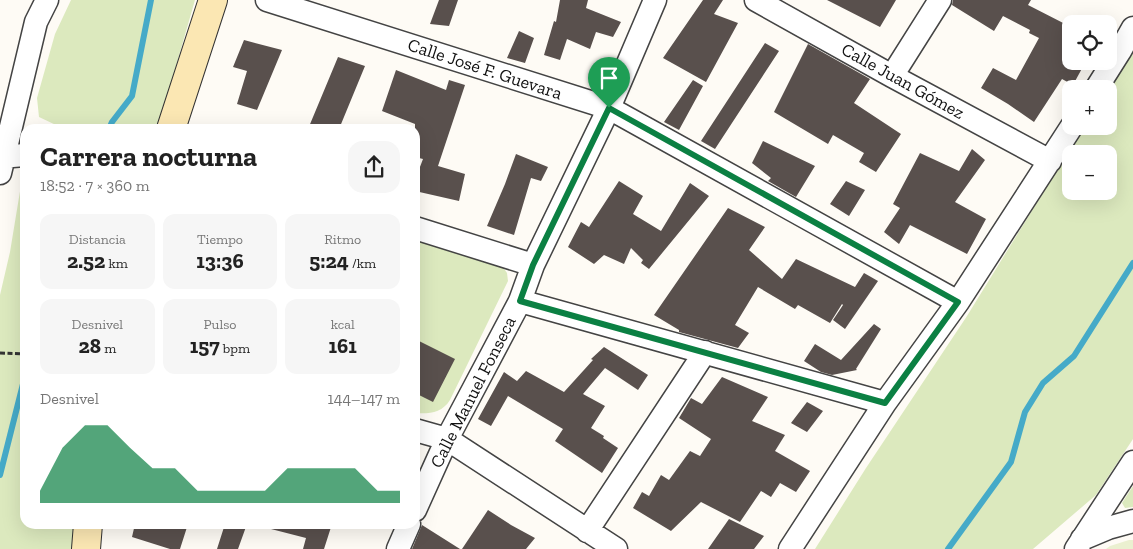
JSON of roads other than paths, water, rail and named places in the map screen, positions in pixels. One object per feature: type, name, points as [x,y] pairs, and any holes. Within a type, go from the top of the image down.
[{"type":"street","points":[[7,161],[36,22],[47,0]]},
{"type":"street","points":[[173,124],[214,0]]},
{"type":"street","name":"Calle José F. Guevara","points":[[267,0],[609,108],[958,302]]},
{"type":"street","name":"Calle Manuel Fonseca","points":[[420,499],[447,439],[520,301],[533,265],[609,108],[655,0]]},
{"type":"street","name":"Calle Juan Gómez","points":[[756,0],[1050,161]]},
{"type":"street","points":[[892,76],[940,0]]},
{"type":"street","points":[[1102,80],[1133,28]]},
{"type":"street","points":[[790,549],[885,403],[958,302],[1066,135]]},
{"type":"street","points":[[420,230],[533,265]]},
{"type":"street","points":[[520,301],[885,403]]},
{"type":"street","points":[[587,531],[705,352]]},
{"type":"street","points":[[420,431],[447,439],[616,549]]},
{"type":"street","points":[[1081,543],[1133,462]]},
{"type":"street","points":[[1066,549],[1108,528],[1133,521]]},
{"type":"street","points":[[86,549],[88,529]]},
{"type":"street","points":[[398,549],[407,529]]},
{"type":"waterway","points":[[111,124],[132,96],[151,0]]},
{"type":"waterway","points":[[948,549],[1011,462],[1025,412],[1043,383],[1074,356],[1133,263]]},
{"type":"waterway","points":[[0,475],[20,396]]}]
